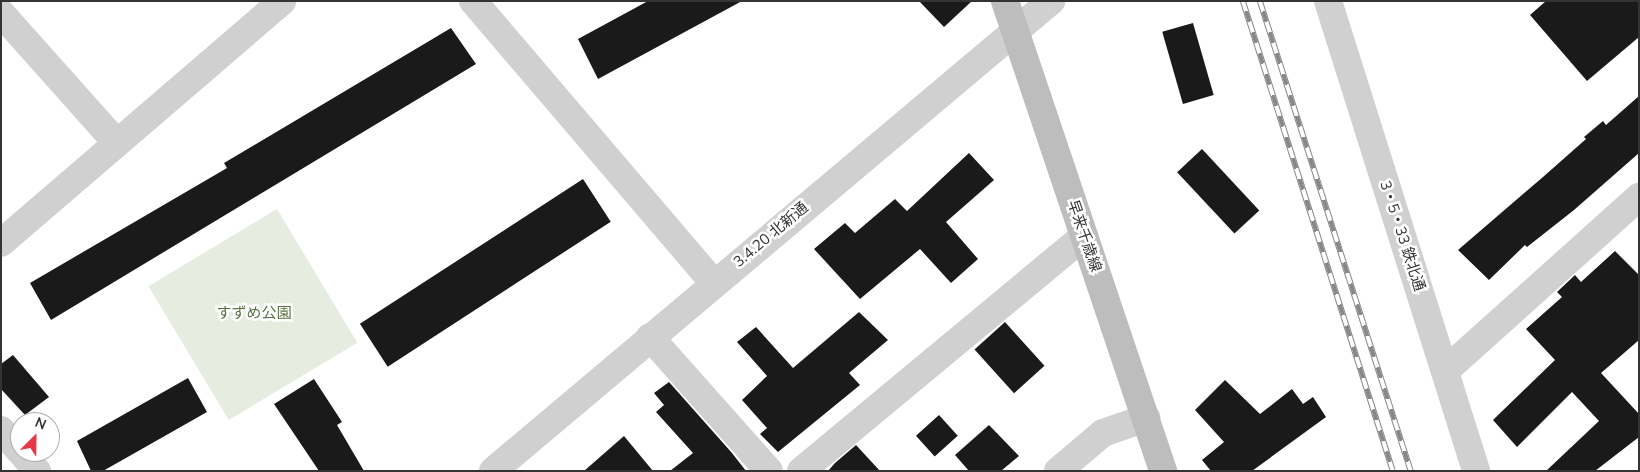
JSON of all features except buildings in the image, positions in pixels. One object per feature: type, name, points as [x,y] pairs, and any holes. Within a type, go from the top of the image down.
[{"type":"main road","name":"早来千歳線","points":[[1005,1],[1164,471]]},
{"type":"street","points":[[1,243],[282,1]]},
{"type":"street","points":[[473,1],[714,283]]},
{"type":"street","name":"3.4.20 北新通","points":[[493,471],[1051,1]]},
{"type":"street","name":"3・5・33 鉄北通","points":[[1328,1],[1476,471]]},
{"type":"street","points":[[1,13],[117,143]]},
{"type":"street","points":[[1445,371],[1639,197]]},
{"type":"street","points":[[801,471],[1084,236]]},
{"type":"street","points":[[650,337],[768,471]]},
{"type":"street","points":[[1058,471],[1103,433],[1146,418]]},
{"type":"street","points":[[1,430],[10,440]]},
{"type":"green space","name":"すずめ公園","points":[[277,209],[357,343],[229,420],[148,286]]},
{"type":"railway","points":[[1243,1],[1393,471]]},
{"type":"railway","points":[[1260,1],[1411,471]]}]
